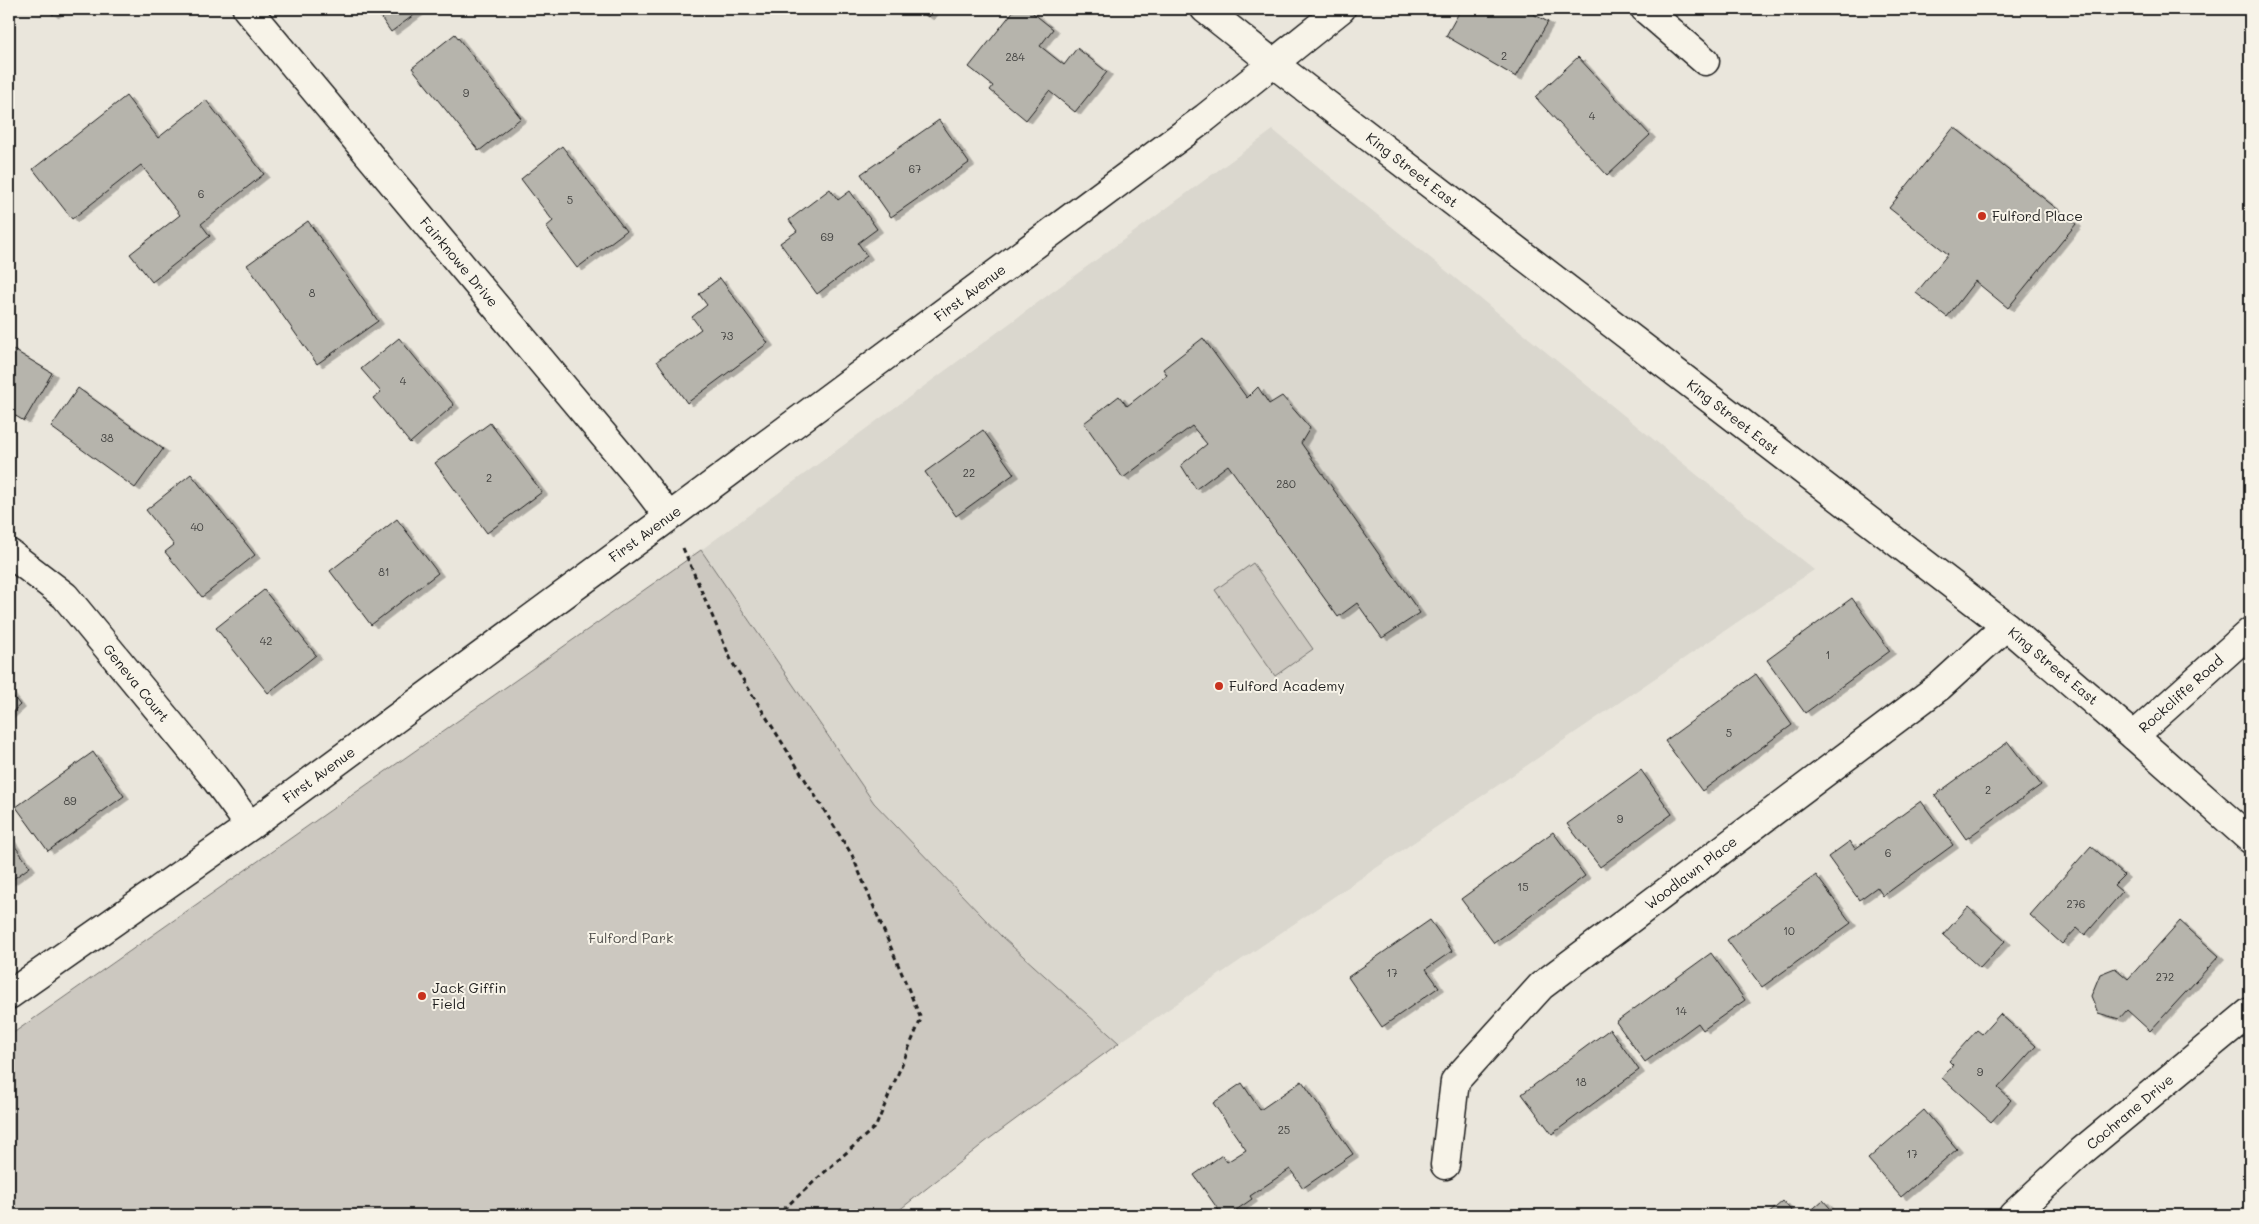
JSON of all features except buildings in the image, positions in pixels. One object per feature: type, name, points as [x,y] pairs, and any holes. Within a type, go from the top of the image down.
[{"type":"street","name":"Fairknowe Drive","points":[[247,9],[636,474],[669,517]]},
{"type":"street","name":"King Street East","points":[[1205,9],[2006,626],[2250,839]]},
{"type":"street","name":"First Avenue","points":[[9,995],[250,826],[669,517],[1205,118],[1341,9]]},
{"type":"street","points":[[1645,9],[1705,61]]},
{"type":"street","name":"Geneva Court","points":[[9,553],[66,596],[214,777],[250,826]]},
{"type":"street","name":"Woodlawn Place","points":[[1445,1165],[1455,1081],[1541,986],[1940,686],[2006,626]]},
{"type":"street","name":"Rockcliffe Road","points":[[2134,736],[2250,632]]},
{"type":"street","name":"Cochrane Drive","points":[[2013,1215],[2082,1151],[2250,1012]]},
{"type":"path","points":[[669,517],[732,662],[852,855],[921,1019],[876,1126],[777,1215]]},
{"type":"shaded area","name":"Fulford Academy","points":[[1273,130],[1814,570],[1119,1043],[1002,937],[874,803],[701,550]]},
{"type":"green space","name":"Fulford Park","points":[[701,550],[874,803],[1002,937],[1119,1043],[989,1139],[893,1215],[9,1215],[9,1036]]},
{"type":"green space","points":[[1253,563],[1313,649],[1275,676],[1215,590]]},
{"type":"place","name":"Fulford Place","points":[[1982,216]]},
{"type":"place","name":"Fulford Academy","points":[[1219,686]]},
{"type":"place","name":"Jack Giffin Field","points":[[422,996]]}]
